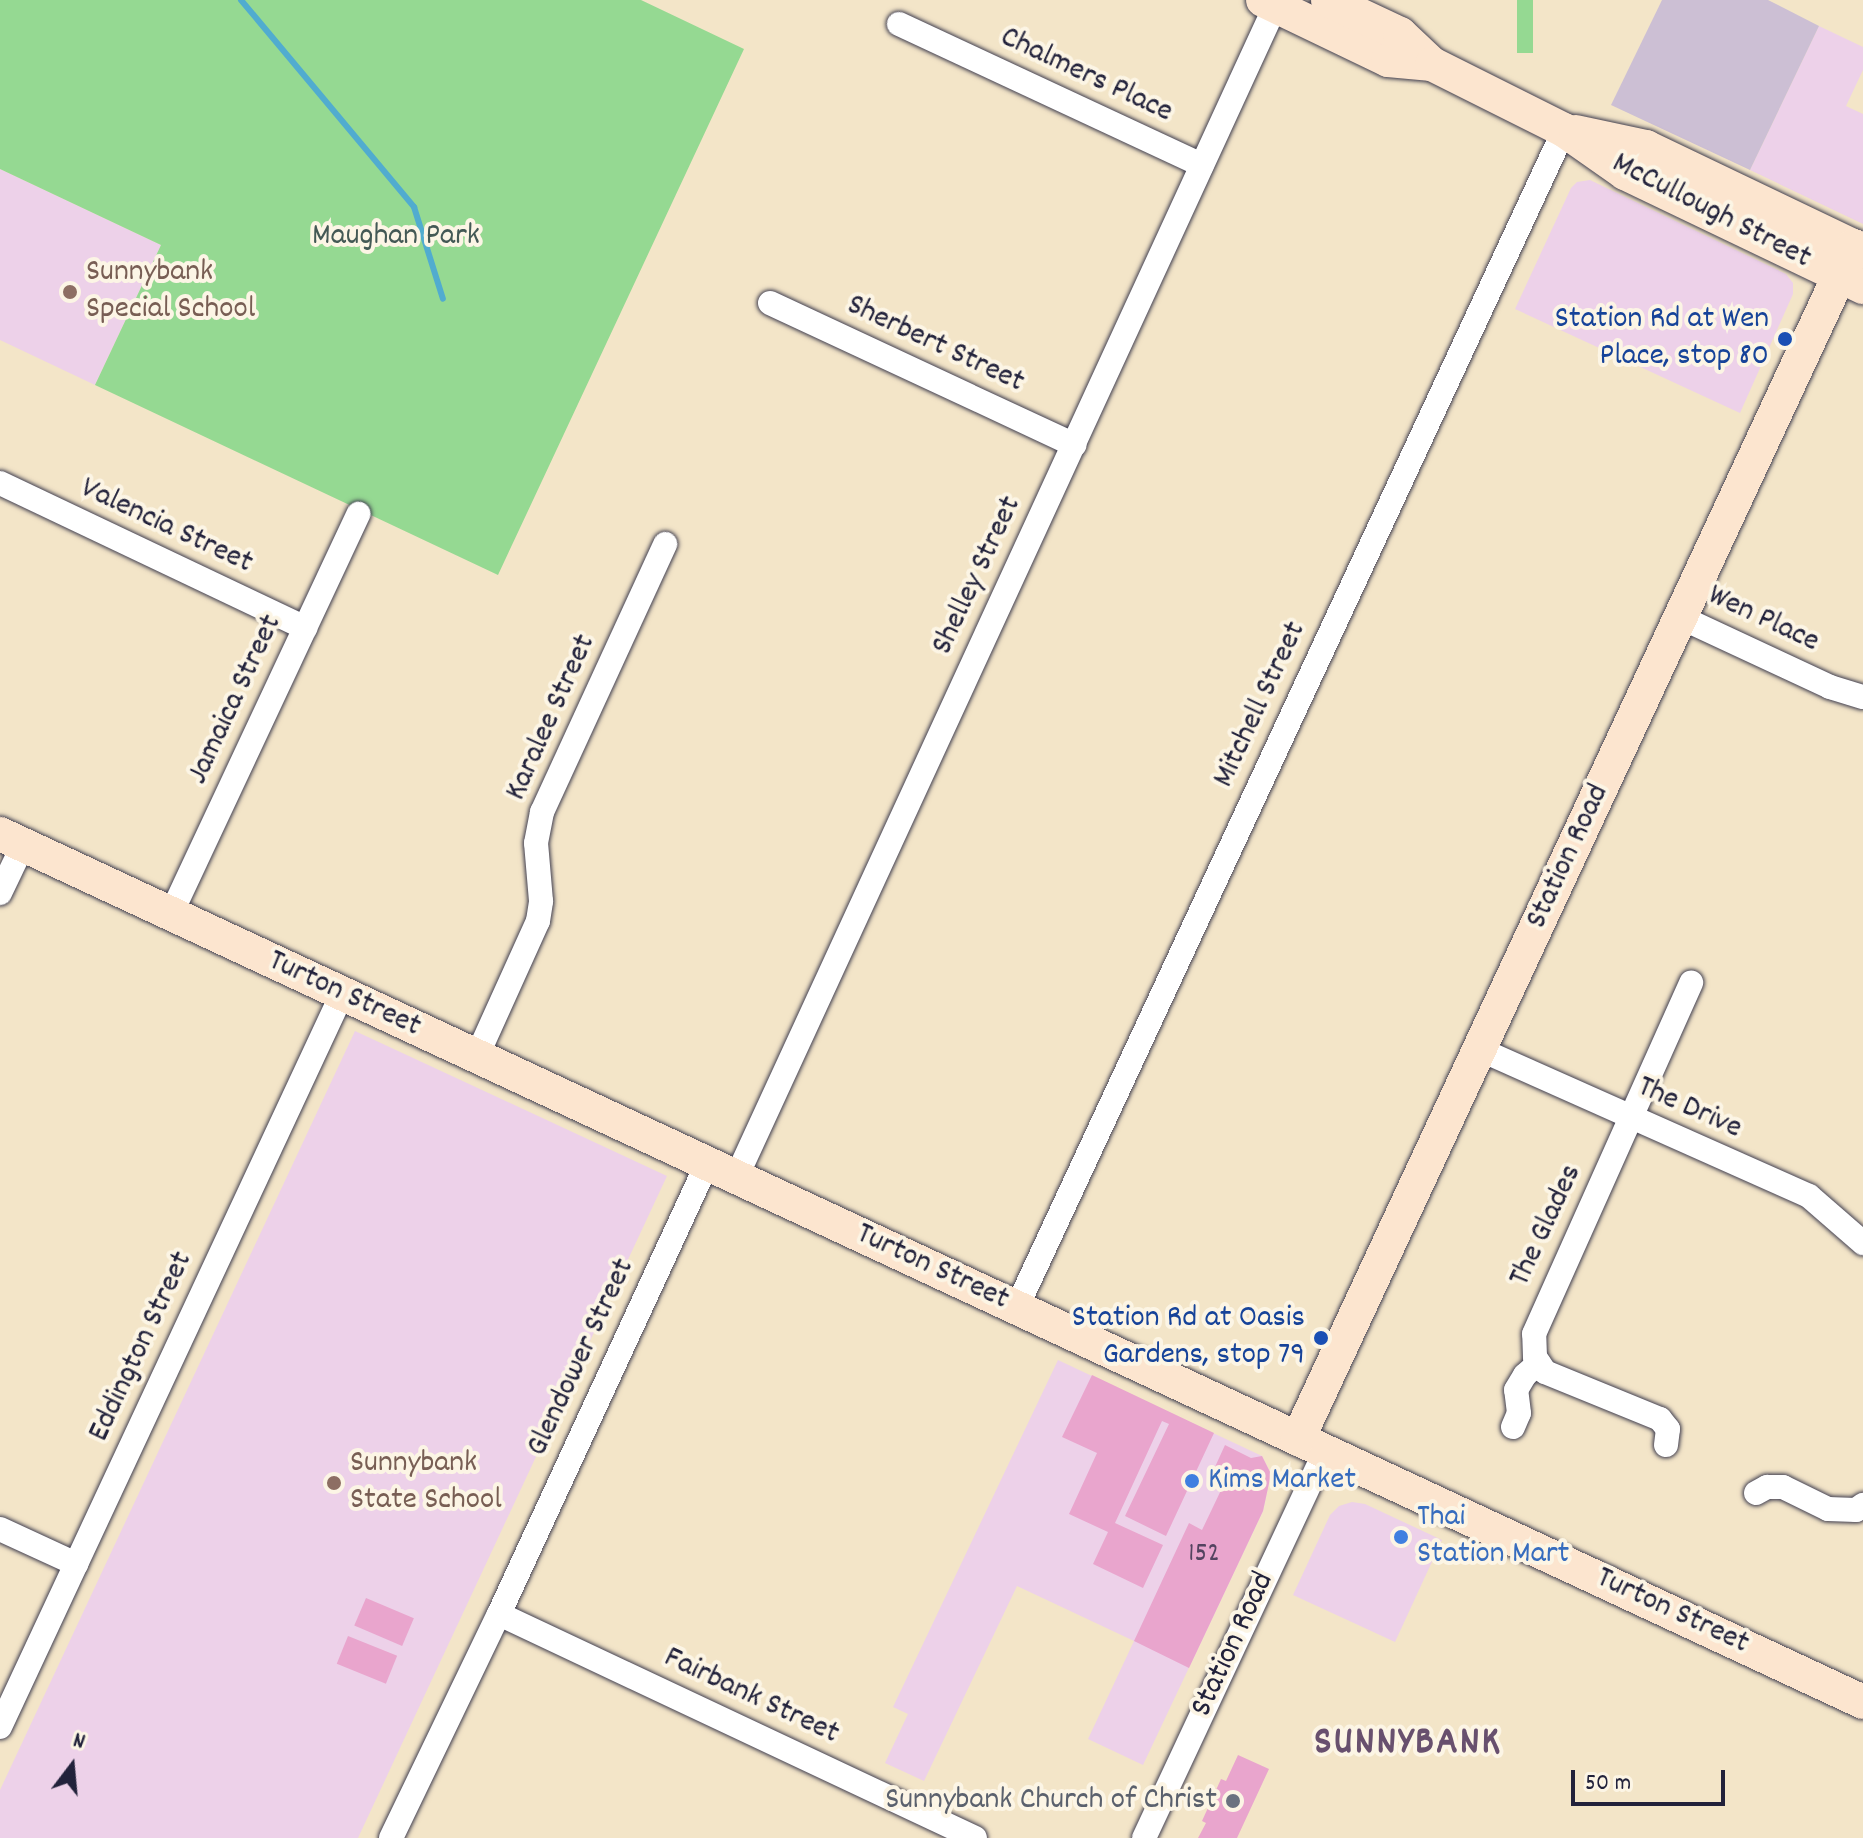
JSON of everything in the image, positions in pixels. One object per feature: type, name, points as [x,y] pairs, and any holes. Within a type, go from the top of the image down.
[{"type":"street","name":"McCullough Street","points":[[1328,0],[1400,34],[1432,64],[1564,130],[1646,147],[1855,265]]},
{"type":"street","name":"McCullough Street","points":[[1272,2],[1388,60],[1432,64]]},
{"type":"street","name":"Shelley Street","points":[[722,1171],[1074,445],[1202,165],[1272,2]]},
{"type":"street","name":"Chalmers Place","points":[[899,24],[1202,165]]},
{"type":"street","name":"Mitchell Street","points":[[1017,1307],[1564,130]]},
{"type":"street","name":"Station Road","points":[[1144,1838],[1479,1049],[1680,617],[1855,265]]},
{"type":"street","name":"Sherbert Street","points":[[770,303],[1074,445]]},
{"type":"street","name":"Valencia Street","points":[[0,483],[305,628]]},
{"type":"street","name":"Jamaica Street","points":[[171,914],[358,514]]},
{"type":"street","name":"Karalee Street","points":[[477,1056],[538,921],[541,901],[536,843],[542,812],[665,544]]},
{"type":"street","name":"Wen Place","points":[[1680,617],[1830,687],[1863,697]]},
{"type":"street","name":"Turton Street","points":[[11,840],[1863,1702]]},
{"type":"street","points":[[0,893],[11,840]]},
{"type":"street","name":"The Glades","points":[[1539,1363],[1535,1357],[1534,1334],[1544,1308],[1691,983]]},
{"type":"street","name":"Eddington Street","points":[[0,1727],[342,994]]},
{"type":"street","name":"The Drive","points":[[1479,1049],[1809,1196],[1859,1232]]},
{"type":"street","name":"Glendower Street","points":[[391,1838],[499,1614],[722,1171]]},
{"type":"street","points":[[1513,1427],[1519,1413],[1516,1390],[1525,1375],[1539,1363],[1545,1372],[1566,1383],[1660,1419],[1668,1429],[1666,1445]]},
{"type":"street","points":[[1756,1493],[1767,1487],[1783,1487],[1828,1509],[1856,1510],[1863,1505]]},
{"type":"street","points":[[0,1529],[76,1564]]},
{"type":"street","name":"Fairbank Street","points":[[499,1614],[975,1838]]},
{"type":"shaded area","points":[[1662,0],[1768,0],[1819,26],[1750,170],[1611,105]]},
{"type":"shaded area","points":[[1819,26],[1863,47],[1863,70],[1846,106],[1863,114],[1863,224],[1750,170]]},
{"type":"shaded area","name":"Sunnybank Special School","points":[[0,169],[161,245],[95,385],[0,340]]},
{"type":"shaded area","points":[[1590,180],[1786,274],[1793,283],[1793,294],[1740,413],[1515,309],[1571,188],[1577,182]]},
{"type":"shaded area","name":"Sunnybank State School","points":[[355,1031],[667,1176],[358,1838],[0,1838],[0,1790]]},
{"type":"shaded area","points":[[1058,1360],[1262,1456],[1271,1474],[1263,1511],[1143,1765],[1088,1739],[1134,1641],[1017,1586],[924,1781],[885,1763],[908,1714],[893,1707]]},
{"type":"shaded area","points":[[1352,1502],[1365,1504],[1442,1540],[1395,1642],[1293,1595],[1330,1515],[1339,1506]]},
{"type":"green space","name":"Maughan Park","points":[[0,0],[641,0],[744,49],[498,575],[95,385],[161,245],[0,169]]},
{"type":"green space","points":[[1517,0],[1533,0],[1533,53],[1517,53]]},
{"type":"building","points":[[1092,1375],[1214,1433],[1166,1536],[1125,1516],[1169,1424],[1162,1421],[1115,1523],[1163,1545],[1143,1588],[1093,1564],[1108,1532],[1069,1514],[1097,1453],[1062,1437]]},
{"type":"building","points":[[1225,1445],[1251,1458],[1262,1456],[1271,1474],[1263,1511],[1189,1668],[1134,1641],[1189,1523],[1202,1530],[1223,1486],[1209,1480]]},
{"type":"building","points":[[366,1598],[414,1618],[402,1646],[354,1626]]},
{"type":"building","points":[[348,1636],[397,1656],[386,1684],[337,1664]]},
{"type":"building","name":"Sunnybank Church of Christ","points":[[1238,1755],[1269,1769],[1237,1838],[1198,1838],[1206,1823],[1202,1821],[1221,1779],[1226,1781]]},
{"type":"waterway","points":[[241,0],[414,207],[443,299]]},
{"type":"place","name":"Sunnybank Special School","points":[[70,292]]},
{"type":"place","name":"Station Rd at Wen Place, stop 80","points":[[1785,339]]},
{"type":"place","name":"Station Rd at Oasis Gardens, stop 79","points":[[1321,1338]]},
{"type":"place","name":"Kims Market","points":[[1192,1481]]},
{"type":"place","name":"Sunnybank State School","points":[[334,1483]]},
{"type":"place","name":"Thai Station Mart","points":[[1401,1537]]},
{"type":"place","name":"Sunnybank Church of Christ","points":[[1233,1801]]},
{"type":"district","name":"SUNNYBANK","points":[[1408,1745]]}]
